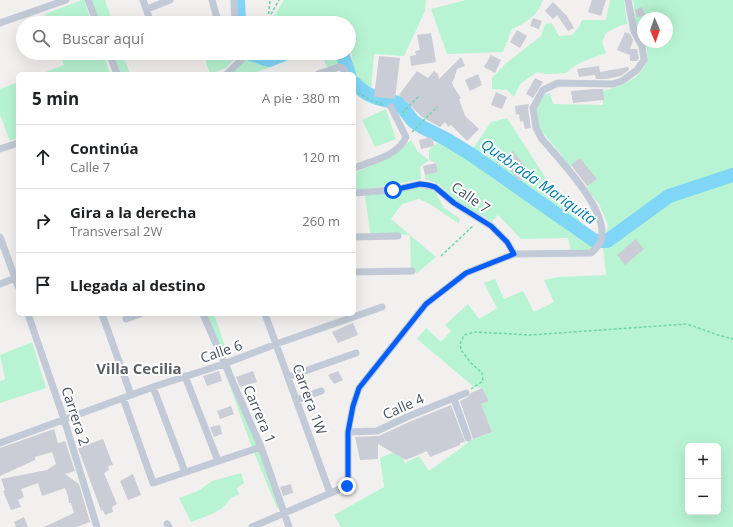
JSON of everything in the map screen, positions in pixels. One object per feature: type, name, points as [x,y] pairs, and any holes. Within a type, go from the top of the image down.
[{"type":"street","points":[[20,16],[66,0]]},
{"type":"street","points":[[88,0],[94,16]]},
{"type":"street","points":[[143,0],[149,16]]},
{"type":"street","points":[[147,9],[170,0]]},
{"type":"street","points":[[212,0],[216,16]]},
{"type":"street","points":[[234,0],[235,16]]},
{"type":"street","points":[[252,527],[347,486],[348,432],[353,406],[359,388],[426,304],[466,273],[514,254],[591,253],[599,246],[602,235],[599,217],[591,200],[542,139],[536,128],[533,108],[543,90],[558,83],[613,84],[622,81],[637,70],[644,60],[642,46],[634,31],[628,0]]},
{"type":"street","points":[[0,23],[16,17]]},
{"type":"street","points":[[111,60],[116,72]]},
{"type":"street","points":[[229,72],[239,60]]},
{"type":"street","points":[[325,72],[342,67],[345,72]]},
{"type":"street","points":[[356,167],[393,152],[403,145],[406,137],[391,107]]},
{"type":"street","points":[[0,149],[16,144]]},
{"type":"street","name":"Calle 7","points":[[356,193],[393,190],[420,184],[435,187],[454,203],[491,226],[507,242],[514,254]]},
{"type":"street","points":[[356,237],[398,236]]},
{"type":"street","points":[[0,237],[16,276]]},
{"type":"street","points":[[356,272],[412,271]]},
{"type":"street","points":[[0,284],[16,278]]},
{"type":"street","name":"Calle 6","points":[[0,443],[153,387],[224,364],[382,307]]},
{"type":"street","name":"Carrera 2","points":[[29,316],[64,419],[97,527]]},
{"type":"street","points":[[103,316],[131,395]]},
{"type":"street","points":[[126,319],[134,316]]},
{"type":"street","name":"Carrera 1","points":[[204,316],[261,447],[289,527]]},
{"type":"street","name":"Carrera 1W","points":[[267,316],[330,493]]},
{"type":"street","points":[[288,377],[356,353]]},
{"type":"street","points":[[185,376],[218,462]]},
{"type":"street","points":[[153,387],[185,472]]},
{"type":"street","points":[[296,400],[321,391]]},
{"type":"street","name":"Calle 4","points":[[348,432],[377,431],[466,393]]},
{"type":"street","points":[[123,398],[153,483],[261,447]]},
{"type":"street","points":[[454,398],[468,438]]},
{"type":"path","points":[[268,16],[270,0]]},
{"type":"path","points":[[270,16],[278,0]]},
{"type":"path","points":[[356,91],[372,101],[391,107]]},
{"type":"path","points":[[397,119],[420,96]]},
{"type":"path","points":[[406,137],[438,106]]},
{"type":"path","points":[[440,256],[480,219]]},
{"type":"path","points":[[466,393],[483,381],[482,373],[471,363],[461,350],[460,344],[464,335],[475,332],[530,335],[687,324],[733,339]]},
{"type":"green space","points":[[84,0],[90,16],[46,16],[45,14]]},
{"type":"green space","points":[[91,0],[105,0],[111,16],[97,16]]},
{"type":"green space","points":[[284,0],[426,0],[425,11],[404,56],[374,54],[371,90],[362,85],[356,76],[356,72],[353,71],[352,60],[356,60],[356,16],[274,16]]},
{"type":"green space","points":[[466,0],[543,0],[538,10],[531,18],[512,29],[503,52],[447,54],[431,9]]},
{"type":"green space","points":[[610,0],[624,0],[627,24],[621,25],[606,33],[602,42],[606,53],[580,63],[566,73],[546,74],[537,72],[520,84],[514,97],[507,90],[492,89],[492,78],[504,65],[541,36],[545,24],[552,23],[559,36],[572,35],[579,27],[582,20],[606,20]]},
{"type":"green space","points":[[633,0],[733,0],[733,527],[341,527],[334,515],[384,487],[380,458],[399,450],[405,463],[419,456],[429,471],[471,440],[492,432],[481,404],[489,401],[482,388],[474,387],[417,339],[426,328],[441,342],[451,331],[445,325],[468,304],[479,319],[497,308],[484,283],[495,279],[504,299],[523,291],[534,312],[554,302],[544,280],[558,277],[606,275],[603,247],[608,225],[599,204],[586,187],[596,179],[580,158],[569,167],[560,153],[537,126],[535,112],[540,100],[544,95],[550,93],[553,104],[603,105],[603,91],[627,83],[640,73],[647,60],[646,48],[673,48],[673,12],[637,12],[637,26]]},
{"type":"green space","points":[[62,60],[105,60],[109,72],[45,72],[64,65]]},
{"type":"green space","points":[[114,60],[125,60],[129,72],[119,72]]},
{"type":"green space","points":[[205,60],[233,60],[226,68],[215,72],[209,72]]},
{"type":"green space","points":[[241,60],[257,62],[290,60],[257,72],[229,72]]},
{"type":"green space","points":[[324,60],[340,60],[341,66],[328,69]]},
{"type":"green space","points":[[16,83],[16,139],[10,141],[0,115],[0,89]]},
{"type":"green space","points":[[386,109],[396,139],[375,147],[362,120]]},
{"type":"green space","points":[[507,118],[558,197],[581,222],[585,231],[598,235],[596,245],[590,251],[571,251],[568,238],[521,239],[498,215],[492,222],[482,215],[473,214],[456,202],[439,184],[425,179],[425,175],[438,171],[436,163],[429,160],[429,150],[441,140],[468,156],[491,122]]},
{"type":"green space","points":[[411,140],[418,152],[429,160],[420,167],[421,179],[356,191],[356,172],[393,156]]},
{"type":"green space","points":[[424,188],[435,191],[443,207],[460,219],[458,223],[430,204],[419,199],[402,204],[391,219],[410,235],[370,233],[365,195]]},
{"type":"green space","points":[[410,235],[436,257],[417,273],[411,268]]},
{"type":"green space","points":[[206,316],[215,316],[228,355],[221,358]]},
{"type":"green space","points":[[32,342],[46,388],[0,403],[0,381],[5,379],[0,355]]},
{"type":"green space","points":[[230,365],[282,506],[277,508],[252,448],[223,367]]},
{"type":"green space","points":[[241,473],[244,483],[237,488],[239,495],[230,499],[224,507],[218,511],[191,522],[179,498],[198,491],[212,481]]},
{"type":"building","points":[[592,0],[606,0],[601,16],[588,12]]},
{"type":"building","points":[[553,2],[567,16],[574,28],[568,31],[557,15],[553,19],[545,11]]},
{"type":"building","points":[[642,7],[644,12],[637,12],[637,17],[635,10]]},
{"type":"building","points":[[533,18],[542,21],[539,29],[530,26]]},
{"type":"building","points":[[517,30],[527,36],[520,48],[510,42]]},
{"type":"building","points":[[625,32],[630,34],[633,40],[630,49],[637,49],[639,59],[637,61],[630,61],[630,55],[617,50]]},
{"type":"building","points":[[431,33],[436,62],[411,66],[410,56],[416,55],[415,51],[420,50],[417,35]]},
{"type":"building","points":[[491,55],[501,60],[495,73],[484,67]]},
{"type":"building","points":[[379,56],[400,58],[395,99],[374,97]]},
{"type":"building","points":[[461,57],[465,66],[457,69],[452,82],[453,86],[461,98],[459,99],[465,116],[479,129],[467,141],[451,125],[448,127],[445,122],[440,127],[422,117],[399,95],[417,71],[428,78],[434,71],[438,74],[439,79]]},
{"type":"building","points":[[599,66],[600,72],[628,67],[629,70],[621,76],[606,79],[596,79],[595,75],[579,77],[577,69]]},
{"type":"building","points":[[478,74],[482,85],[470,91],[465,80]]},
{"type":"building","points":[[535,78],[543,82],[533,98],[526,94]]},
{"type":"building","points":[[603,89],[604,100],[573,103],[571,91]]},
{"type":"building","points":[[496,92],[507,97],[502,109],[491,105]]},
{"type":"building","points":[[529,104],[528,109],[531,128],[525,129],[523,121],[520,122],[519,114],[516,115],[515,106]]},
{"type":"building","points":[[432,137],[434,146],[421,149],[419,140]]},
{"type":"building","points":[[513,151],[530,172],[519,181],[502,160]]},
{"type":"building","points":[[580,158],[597,179],[587,186],[571,165]]},
{"type":"building","points":[[436,163],[438,172],[425,175],[423,166]]},
{"type":"building","points":[[636,239],[644,249],[625,265],[617,255]]},
{"type":"building","points":[[353,323],[358,335],[338,343],[332,332]]},
{"type":"building","points":[[219,371],[222,381],[207,386],[203,376]]},
{"type":"building","points":[[253,371],[257,382],[240,387],[236,377]]},
{"type":"building","points":[[338,371],[343,380],[334,384],[328,375]]},
{"type":"building","points":[[482,388],[489,401],[481,404],[492,432],[473,439],[460,401],[468,397],[471,393]]},
{"type":"building","points":[[451,405],[465,442],[430,457],[427,451],[406,460],[378,444],[378,459],[360,460],[355,437],[379,436]]},
{"type":"building","points":[[231,406],[234,414],[220,419],[217,411]]},
{"type":"building","points":[[220,425],[222,434],[214,437],[210,427]]},
{"type":"building","points":[[54,429],[58,443],[65,441],[75,471],[65,474],[79,484],[90,522],[76,527],[44,527],[74,513],[71,503],[69,503],[65,488],[42,496],[38,483],[21,489],[24,497],[18,500],[21,507],[11,510],[3,491],[5,490],[1,479],[47,470],[56,464],[52,452],[35,457],[35,460],[0,476],[0,448]]},
{"type":"building","points":[[103,439],[113,465],[108,466],[109,470],[104,473],[117,504],[112,507],[113,512],[105,515],[103,510],[101,511],[78,448]]},
{"type":"building","points":[[133,474],[141,495],[128,500],[120,481]]},
{"type":"building","points":[[291,484],[293,493],[283,496],[280,487]]},
{"type":"building","points":[[24,517],[28,527],[16,527],[14,522]]},
{"type":"waterway","name":"Quebrada Mariquita","points":[[238,0],[239,16]]},
{"type":"waterway","name":"Quebrada Mariquita","points":[[344,60],[348,72]]},
{"type":"waterway","name":"Quebrada Mariquita","points":[[356,85],[370,95],[399,103],[413,121],[472,155],[595,241],[607,241],[669,196],[733,175]]},
{"type":"district","name":"Villa Cecilia","points":[[139,368]]},
{"type":"route","points":[[347,486],[348,432],[353,406],[359,388],[426,304],[466,273],[514,254],[507,242],[491,226],[454,203],[443,192],[435,187],[420,184],[393,190]]}]
